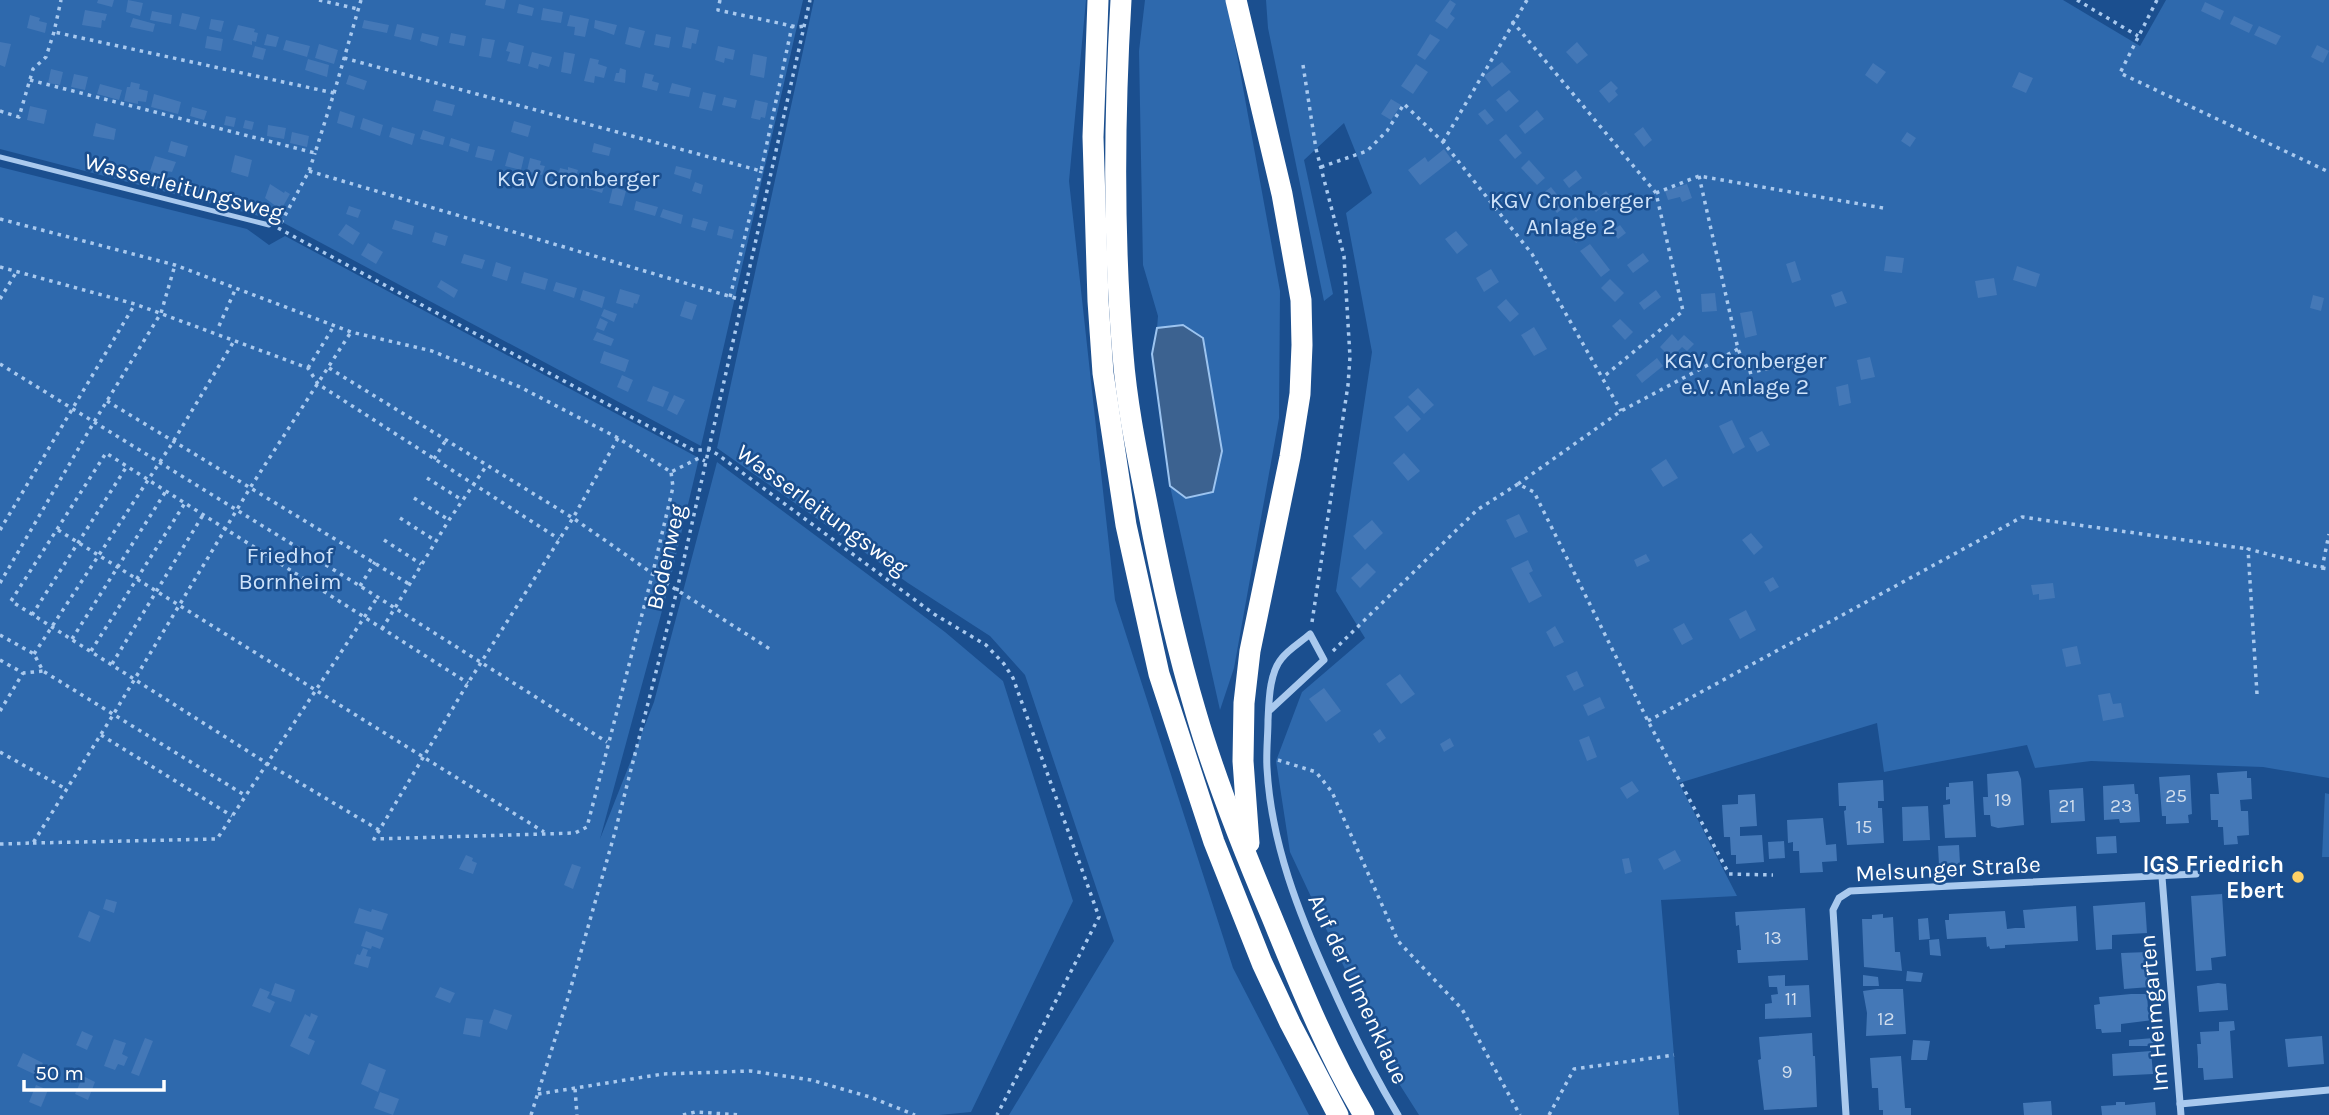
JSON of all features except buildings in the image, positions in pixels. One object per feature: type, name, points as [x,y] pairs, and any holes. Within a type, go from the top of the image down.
[{"type":"highway","points":[[1098,0],[1093,137],[1098,301],[1103,373],[1126,525],[1159,674],[1214,842],[1262,964],[1338,1115]]},
{"type":"highway","points":[[1121,0],[1115,141],[1116,232],[1123,357],[1135,446],[1164,592],[1182,665],[1215,774],[1250,866],[1317,1026],[1364,1115]]},
{"type":"highway","points":[[1236,0],[1282,194],[1301,300],[1302,345],[1300,394],[1290,457],[1250,651],[1244,703],[1243,761],[1250,866]]},
{"type":"street","points":[[1269,711],[1324,660],[1310,634]]},
{"type":"street","name":"Auf der Ulmenklaue","points":[[1310,634],[1281,659],[1274,673],[1267,756],[1273,812],[1281,853],[1309,937],[1349,1025],[1398,1115]]},
{"type":"street","name":"Melsunger Straße","points":[[1846,1115],[1833,910],[1839,898],[1850,891],[2196,874]]},
{"type":"street","name":"Im Heimgarten","points":[[2162,877],[2181,1115]]},
{"type":"street","name":"Im Heimgarten","points":[[2180,1104],[2329,1090]]},
{"type":"lane","name":"Wasserleitungsweg","points":[[0,157],[269,225]]},
{"type":"path","points":[[0,111],[19,117],[33,69],[46,57],[61,0]]},
{"type":"path","points":[[319,0],[358,9]]},
{"type":"path","points":[[278,228],[309,171],[361,0]]},
{"type":"path","points":[[720,0],[718,10],[792,26],[804,26]]},
{"type":"path","name":"Bodenweg","points":[[531,1115],[615,832],[677,590],[810,0]]},
{"type":"path","points":[[1443,142],[1527,0]]},
{"type":"path","points":[[2077,0],[2138,36]]},
{"type":"path","points":[[2157,0],[2120,73],[2329,172]]},
{"type":"path","points":[[1513,22],[1656,193],[1683,312],[1602,378]]},
{"type":"path","points":[[730,297],[761,171],[792,26]]},
{"type":"path","points":[[54,32],[334,93]]},
{"type":"path","points":[[344,58],[761,171]]},
{"type":"path","points":[[1303,65],[1316,149],[1344,257],[1350,357],[1310,634]]},
{"type":"path","points":[[30,80],[315,153]]},
{"type":"path","points":[[1321,167],[1367,151],[1387,131],[1404,104],[1443,142],[1532,254],[1620,411]]},
{"type":"path","points":[[309,171],[742,300]]},
{"type":"path","points":[[1656,193],[1699,176],[1884,208]]},
{"type":"path","points":[[1699,176],[1738,349],[1748,373],[1793,363]]},
{"type":"path","points":[[0,219],[175,265],[334,327],[432,351],[520,387],[618,438],[671,472],[673,487],[653,572],[587,827],[575,834],[374,839],[481,662],[573,518],[618,438]]},
{"type":"path","name":"Wasserleitungsweg","points":[[269,225],[694,450],[710,450],[934,614],[986,645],[1004,664],[1013,678],[1098,917],[997,1115]]},
{"type":"path","points":[[0,583],[161,313],[175,265]]},
{"type":"path","points":[[0,267],[135,304],[308,368],[318,384],[559,539]]},
{"type":"path","points":[[0,299],[18,271]]},
{"type":"path","points":[[219,326],[236,288]]},
{"type":"path","points":[[0,530],[135,304]]},
{"type":"path","points":[[308,368],[334,327]]},
{"type":"path","points":[[33,843],[227,530],[250,488],[351,332]]},
{"type":"path","points":[[34,654],[173,442],[234,341]]},
{"type":"path","points":[[1324,660],[1477,510],[1620,411],[1738,349]]},
{"type":"path","points":[[0,364],[607,742]]},
{"type":"path","points":[[329,368],[573,518],[677,590],[773,651]]},
{"type":"path","points":[[107,401],[409,584]]},
{"type":"path","points":[[434,459],[446,440]]},
{"type":"path","points":[[379,830],[268,764],[11,601],[106,453],[468,683]]},
{"type":"path","points":[[671,472],[699,458],[705,461]]},
{"type":"path","points":[[382,629],[449,520],[487,465]]},
{"type":"path","points":[[32,615],[127,466]]},
{"type":"path","points":[[427,478],[462,500]]},
{"type":"path","points":[[1518,484],[1534,492],[1648,721],[1729,874],[1773,875]]},
{"type":"path","points":[[72,639],[166,491]]},
{"type":"path","points":[[414,498],[449,520]]},
{"type":"path","points":[[90,651],[185,503]]},
{"type":"path","points":[[112,664],[203,515]]},
{"type":"path","points":[[1648,721],[2022,517],[2248,549],[2329,569]]},
{"type":"path","points":[[400,518],[436,541]]},
{"type":"path","points":[[58,530],[545,833]]},
{"type":"path","points":[[2322,568],[2329,534]]},
{"type":"path","points":[[384,540],[421,564]]},
{"type":"path","points":[[2248,549],[2257,694]]},
{"type":"path","points":[[360,586],[375,562]]},
{"type":"path","points":[[0,844],[217,839],[378,598]]},
{"type":"path","points":[[0,635],[34,654],[43,671],[246,796]]},
{"type":"path","points":[[0,660],[23,673],[43,671]]},
{"type":"path","points":[[0,711],[23,673]]},
{"type":"path","points":[[101,735],[232,816]]},
{"type":"path","points":[[0,752],[66,789]]},
{"type":"path","points":[[1267,756],[1316,772],[1332,792],[1398,940],[1462,1009],[1520,1115]]},
{"type":"path","points":[[1549,1115],[1574,1069],[1674,1055]]},
{"type":"path","points":[[538,1094],[663,1074],[750,1071],[811,1080],[870,1097],[915,1115]]},
{"type":"path","points":[[575,1089],[578,1115]]},
{"type":"path","points":[[683,1115],[695,1112],[742,1115]]},
{"type":"green space","name":"KGV Cronberger","points":[[0,0],[803,0],[701,446],[282,222],[0,149]]},
{"type":"green space","points":[[814,0],[1086,0],[1069,181],[1115,600],[1233,968],[1309,1115],[1009,1115],[1114,941],[1025,675],[990,636],[908,583],[717,448]]},
{"type":"green space","points":[[1145,0],[1227,0],[1280,291],[1279,418],[1234,668],[1220,710],[1170,486],[1186,498],[1212,492],[1222,451],[1203,338],[1183,325],[1157,328],[1158,316],[1143,265],[1139,51]]},
{"type":"green space","name":"KGV Cronberger e.V. Anlage 2","points":[[1266,0],[2063,0],[2140,46],[2166,0],[2329,0],[2329,778],[2263,767],[2091,761],[2035,768],[2027,745],[1884,772],[1877,723],[1679,783],[1737,896],[1661,900],[1679,1115],[1419,1115],[1398,1082],[1290,852],[1276,761],[1302,692],[1365,638],[1336,591],[1372,352],[1346,213],[1372,193],[1344,123],[1304,160],[1333,294],[1324,301],[1268,28]]},
{"type":"green space","name":"Friedhof Bornheim","points":[[0,167],[247,229],[269,245],[285,236],[699,458],[669,585],[600,839],[654,702],[717,462],[945,632],[1003,681],[1073,901],[971,1112],[939,1115],[0,1115]]},
{"type":"green space","points":[[2325,793],[2329,794],[2329,857],[2322,857]]},
{"type":"shaded area","points":[[1183,325],[1203,338],[1222,451],[1213,492],[1186,498],[1170,486],[1152,354],[1157,328]]},
{"type":"place","name":"IGS Friedrich Ebert","points":[[2298,877]]},
{"type":"park label","name":"KGV Cronberger Anlage 2","points":[[1571,213]]}]
